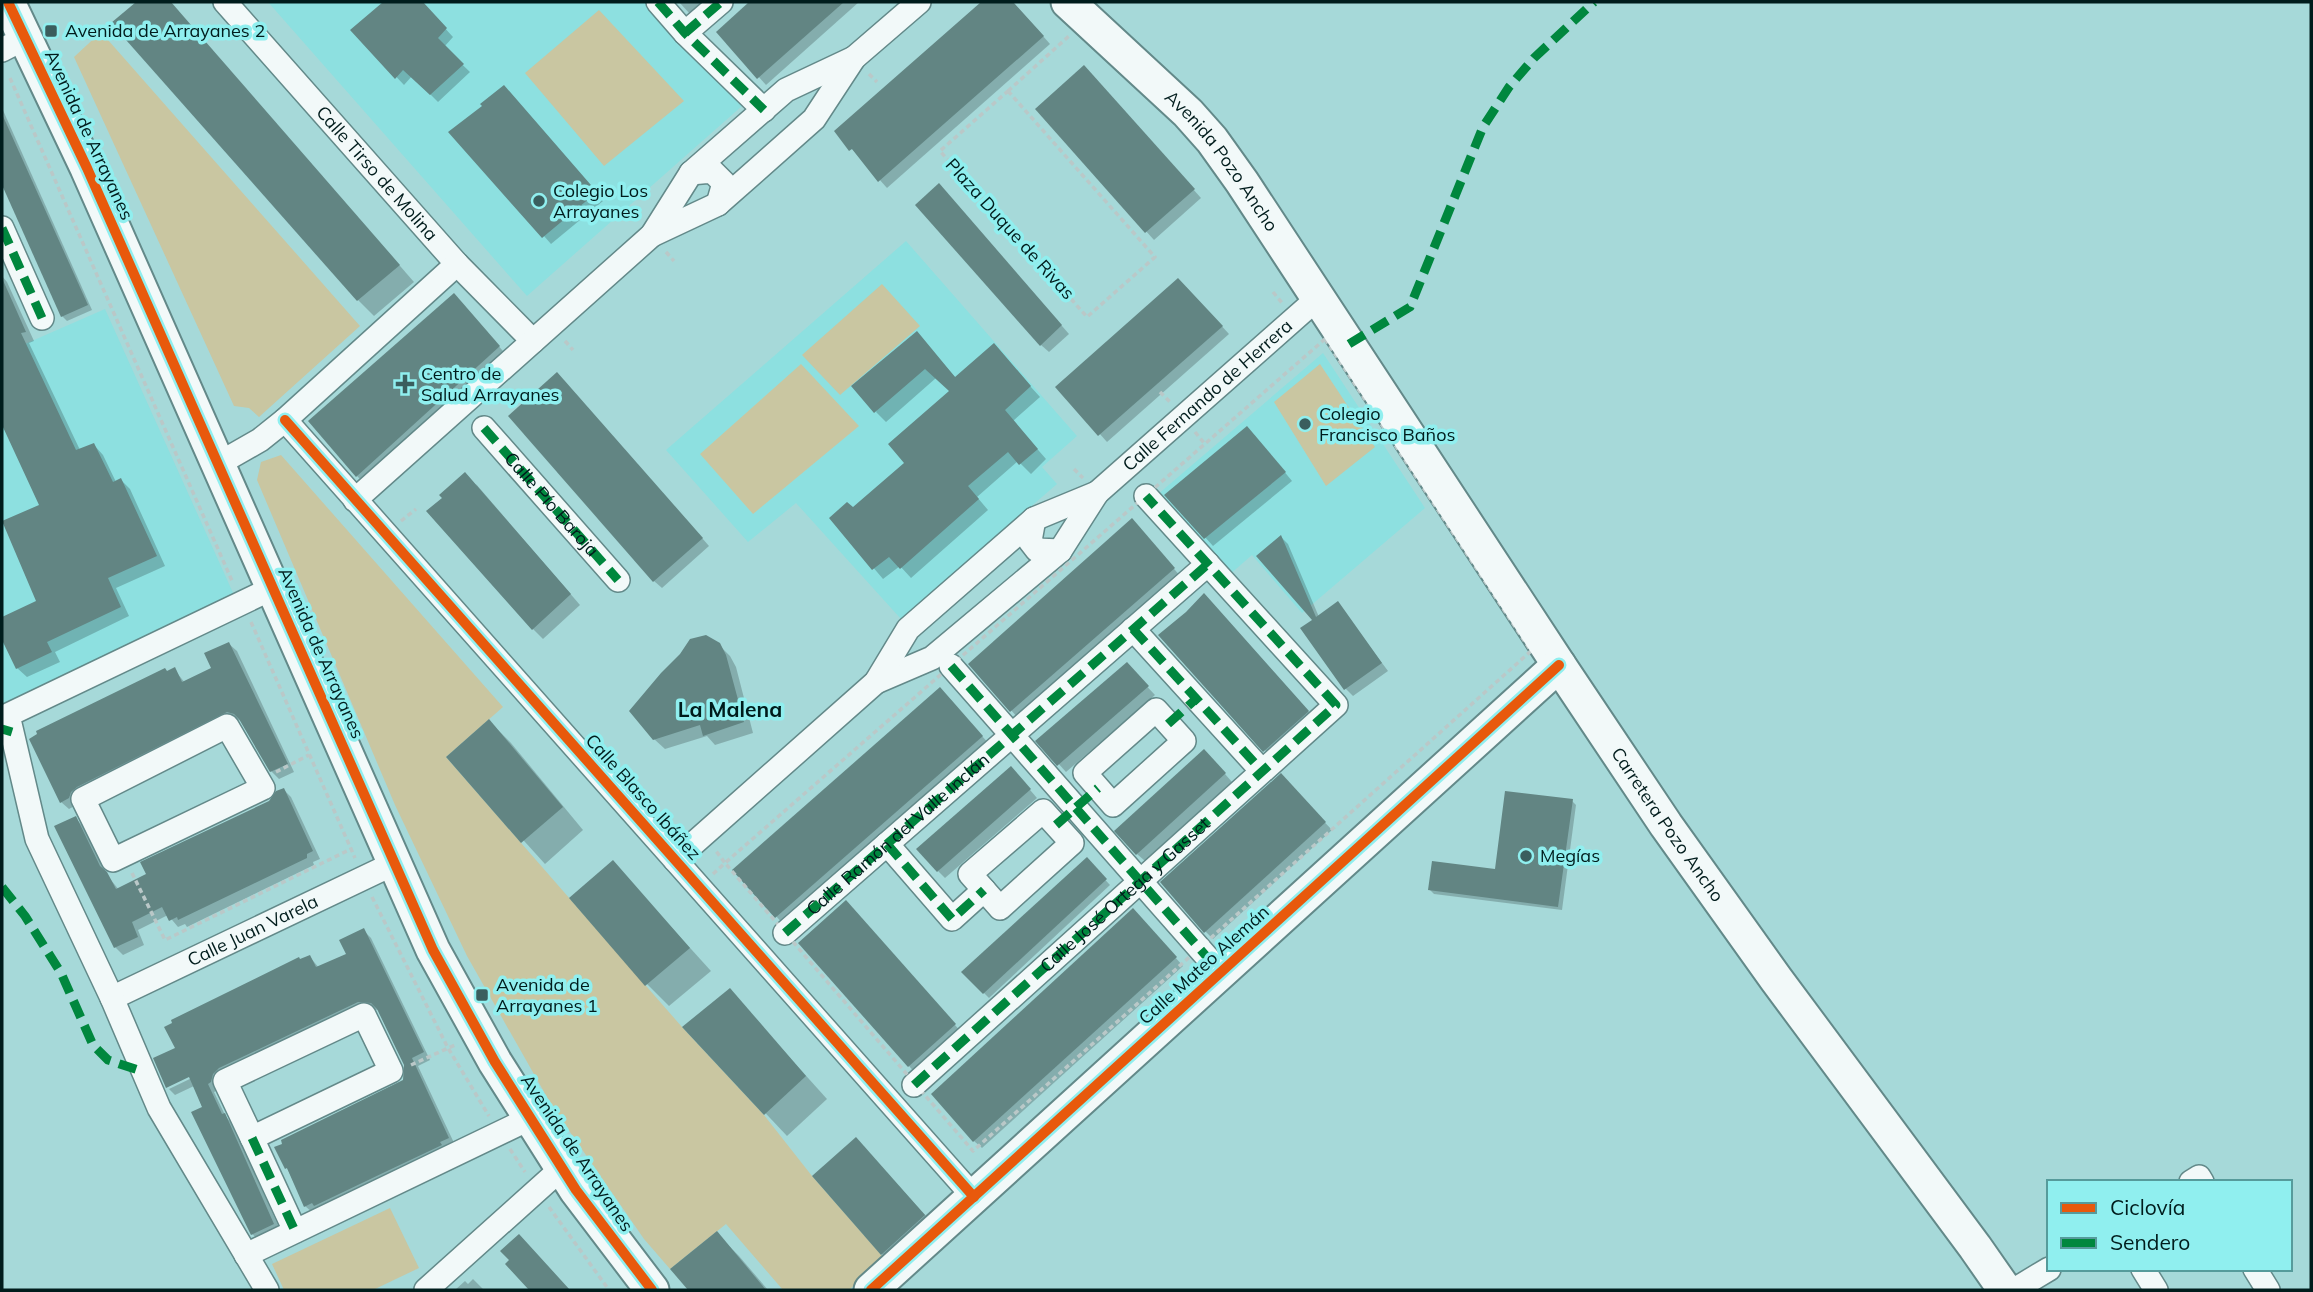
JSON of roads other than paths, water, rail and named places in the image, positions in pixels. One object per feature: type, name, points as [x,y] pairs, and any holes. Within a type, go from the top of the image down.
[{"type":"street","name":"Avenida de Arrayanes","points":[[8,2],[13,44],[87,168],[433,950],[530,1118],[576,1190],[652,1290]]},
{"type":"street","name":"Calle Tirso de Molina","points":[[225,2],[457,264],[533,341]]},
{"type":"street","points":[[658,2],[685,33],[764,110]]},
{"type":"street","points":[[685,33],[721,2]]},
{"type":"street","points":[[355,500],[652,235],[691,173],[786,90],[854,58],[919,2]]},
{"type":"street","name":"Avenida Pozo Ancho","points":[[1071,17],[1188,113],[1212,141],[1349,344]]},
{"type":"street","points":[[652,235],[718,204],[814,119],[854,58]]},
{"type":"street","points":[[786,90],[782,106],[793,119],[814,119]]},
{"type":"street","points":[[691,173],[712,171],[724,184],[718,204]]},
{"type":"street","points":[[4,241],[42,318]]},
{"type":"street","points":[[218,464],[260,440],[285,420],[457,264]]},
{"type":"street","name":"Calle Fernando de Herrera","points":[[876,682],[941,662],[1060,551],[1097,493],[1318,298]]},
{"type":"street","name":"Carretera Pozo Ancho","points":[[1349,344],[1666,825],[2005,1290]]},
{"type":"street","name":"Calle Blasco Ibáñez","points":[[285,420],[974,1197]]},
{"type":"street","name":"Calle Pío Baroja","points":[[484,428],[618,580]]},
{"type":"street","name":"Calle Fernando de Herrera","points":[[676,860],[876,682],[908,629],[1034,519],[1097,493]]},
{"type":"street","points":[[1146,496],[1208,564]]},
{"type":"street","points":[[1034,519],[1030,541],[1037,550],[1060,551]]},
{"type":"street","name":"Calle Ramón del Valle Inclán","points":[[785,933],[1208,564]]},
{"type":"street","name":"Calle José Ortega y Gasset","points":[[914,1085],[1336,705],[1208,564]]},
{"type":"street","points":[[267,1290],[159,1108],[112,998],[37,839],[8,715],[273,588]]},
{"type":"street","points":[[908,629],[924,630],[933,640],[941,662],[1011,735],[1221,973]]},
{"type":"street","points":[[1133,629],[1262,771]]},
{"type":"street","name":"Calle Mateo Alemán","points":[[872,1290],[1559,665]]},
{"type":"street","points":[[1168,724],[1196,698]]},
{"type":"street","points":[[1156,710],[1184,741],[1113,804],[1098,788],[1085,773],[1156,710]]},
{"type":"street","points":[[228,726],[259,781],[263,788],[113,860],[83,799],[228,726]]},
{"type":"street","points":[[1056,825],[1098,788]]},
{"type":"street","points":[[1043,811],[1072,843],[1000,908],[984,890],[970,874],[1043,811]]},
{"type":"street","points":[[887,844],[952,919],[984,890]]},
{"type":"street","name":"Calle Juan Varela","points":[[112,998],[395,863]]},
{"type":"street","points":[[252,1138],[391,1071],[363,1014],[225,1081],[295,1231]]},
{"type":"street","points":[[246,1255],[530,1118]]},
{"type":"street","points":[[426,1290],[562,1168]]},
{"type":"street","points":[[2144,1271],[2156,1290]]},
{"type":"street","points":[[2256,1271],[2268,1290]]},
{"type":"street","points":[[2014,1290],[2042,1279]]},
{"type":"place","name":"Avenida de Arrayanes 2","points":[[51,31]]},
{"type":"place","name":"Colegio Los Arrayanes","points":[[539,201]]},
{"type":"place","name":"Centro de Salud Arrayanes","points":[[405,384]]},
{"type":"place","name":"Colegio Francisco Baños","points":[[1305,424]]},
{"type":"place","name":"Megías","points":[[1526,856]]},
{"type":"place","name":"Avenida de Arrayanes 1","points":[[482,995]]},
{"type":"district","name":"La Malena","points":[[730,710]]}]
